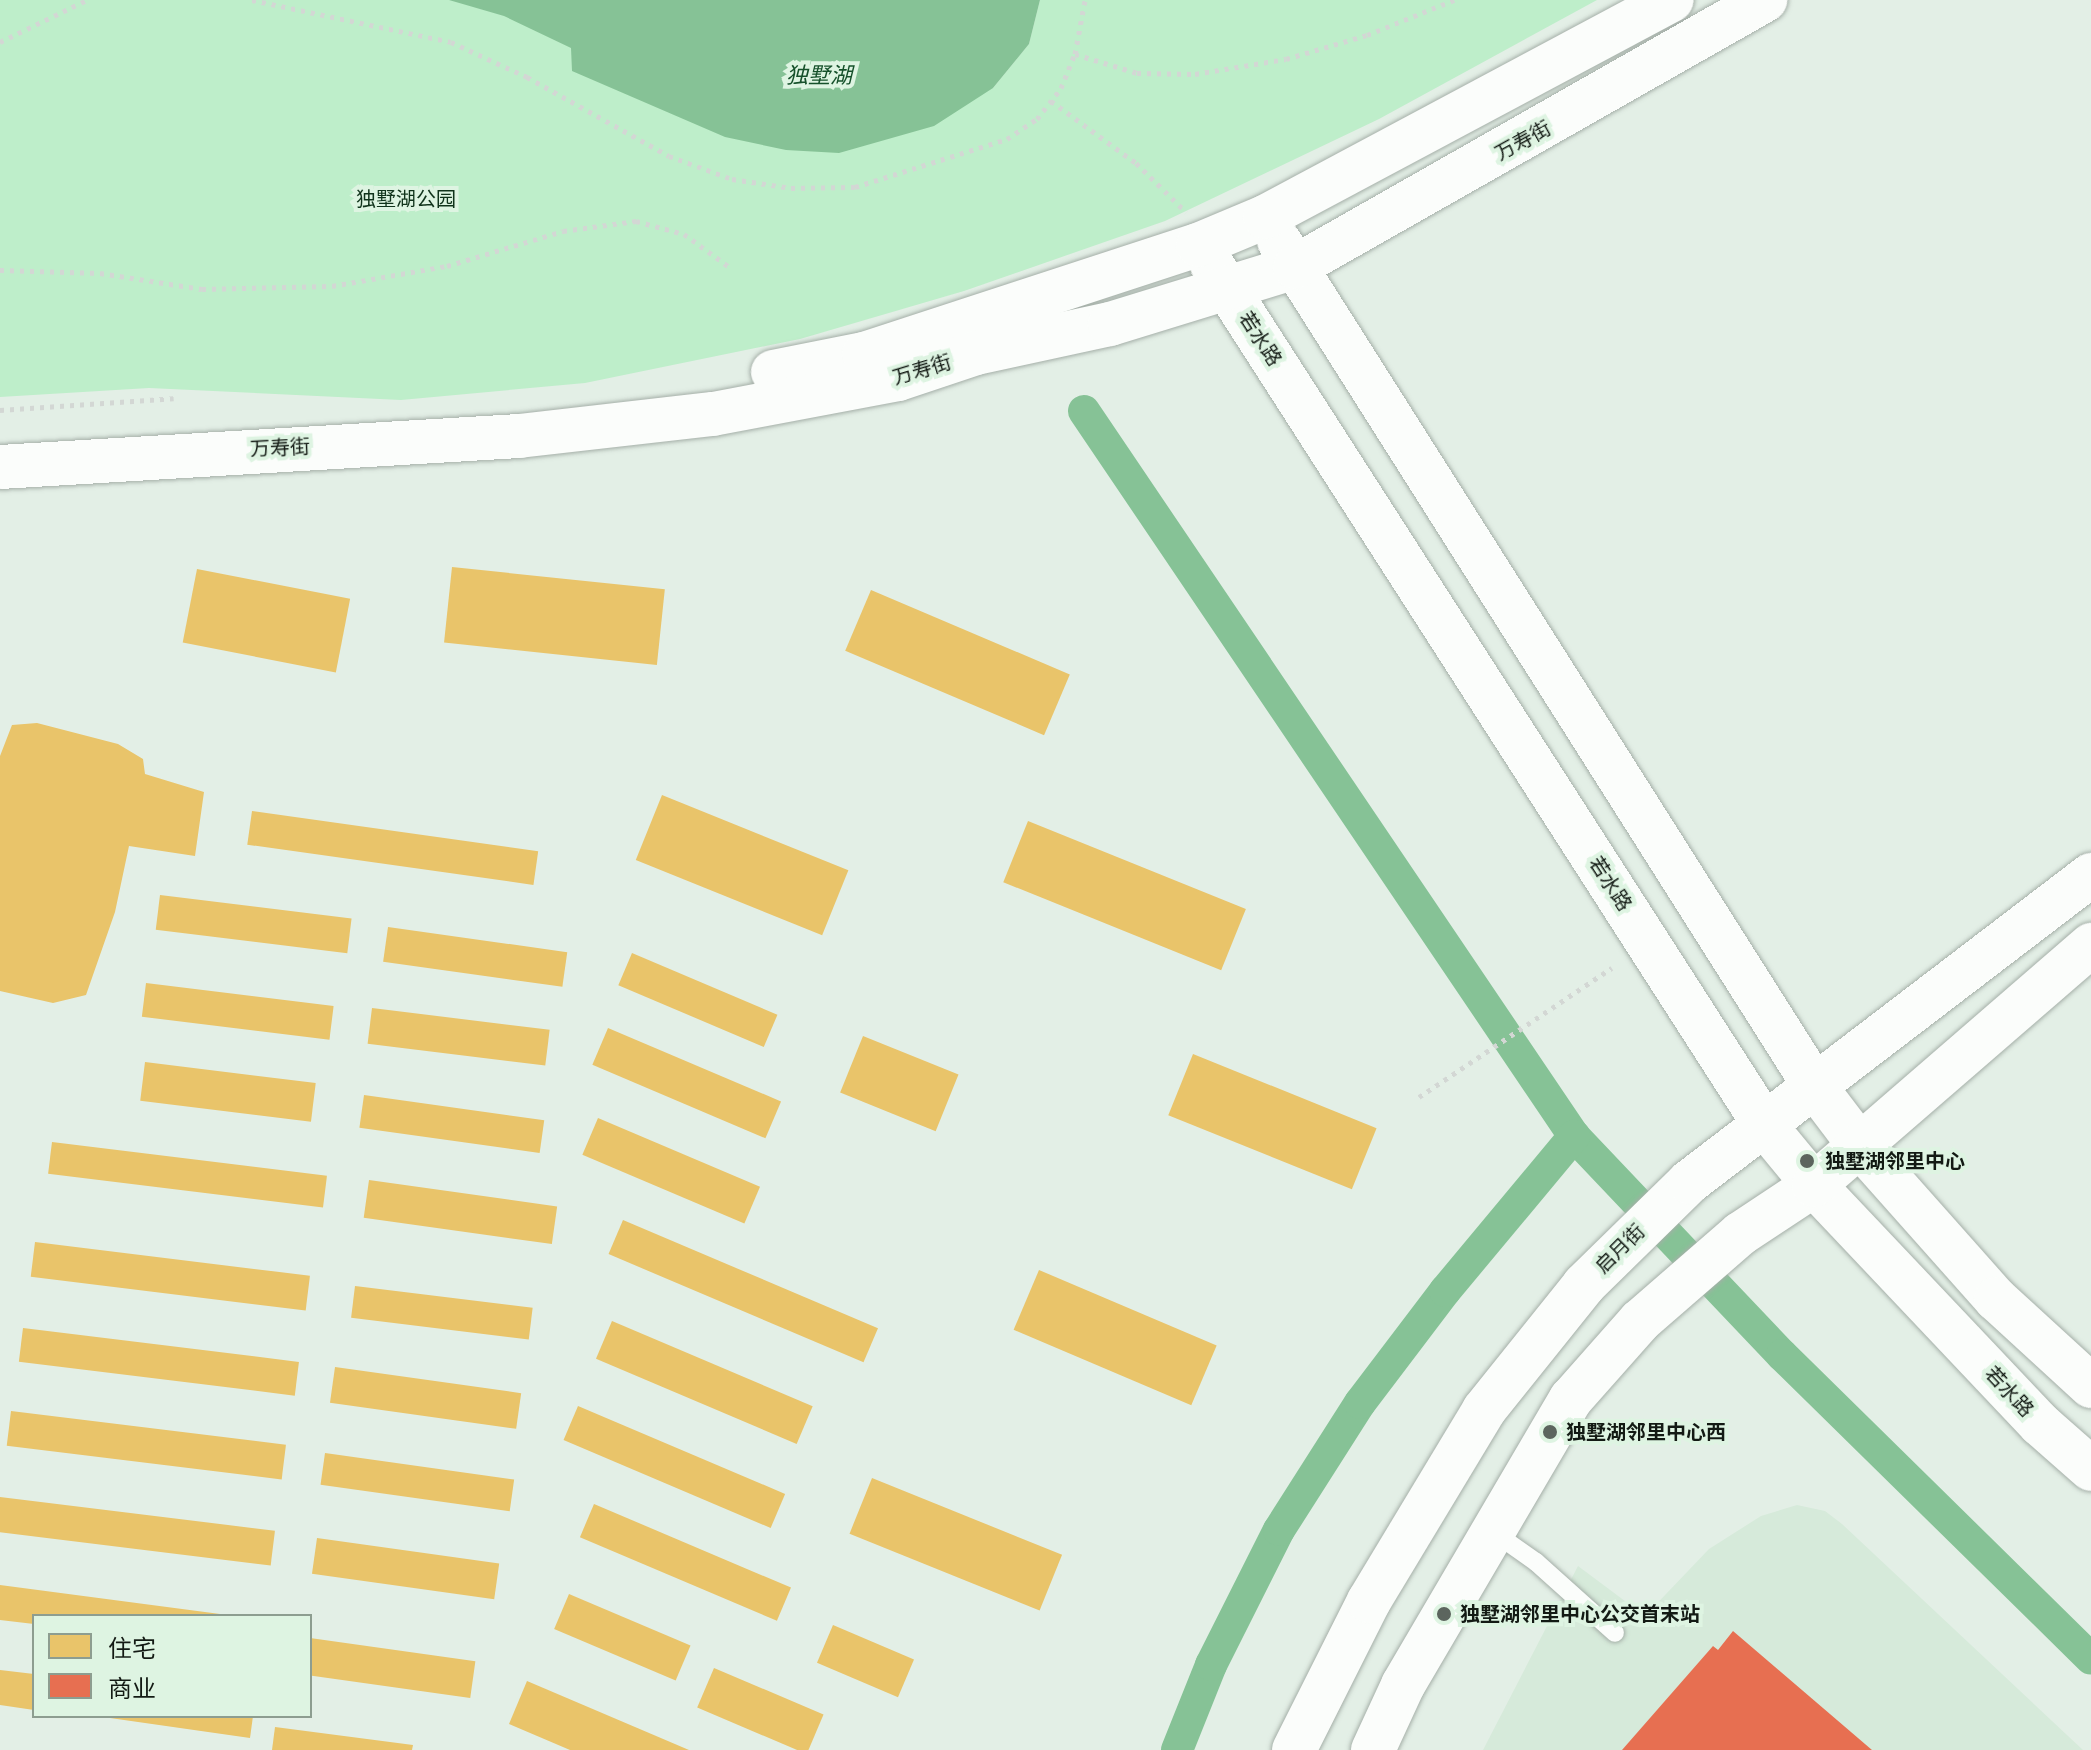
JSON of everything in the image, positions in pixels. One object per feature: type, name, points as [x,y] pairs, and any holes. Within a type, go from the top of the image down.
[{"type":"street","name":"万寿街","points":[[0,467],[519,436],[684,418],[898,379],[969,336],[1088,282],[1204,242],[1265,217],[1672,0]]},
{"type":"street","name":"万寿街","points":[[0,441],[267,422],[510,418],[701,387],[969,336],[1110,324],[1295,267],[1765,0]]},
{"type":"street","points":[[1265,217],[1816,1088],[1860,1146],[1996,1299],[2091,1386]]},
{"type":"street","name":"若水路","points":[[1204,242],[1228,289],[1766,1127],[1814,1185],[2040,1424],[2091,1469]]},
{"type":"street","name":"启月街","points":[[1294,1750],[1369,1601],[1484,1410],[1537,1340],[1614,1254],[1689,1182],[1766,1127],[2091,875]]},
{"type":"street","points":[[1373,1750],[1403,1685],[1571,1399],[1662,1298],[1740,1234],[1814,1185],[2091,945]]},
{"type":"lane","points":[[1492,1531],[1536,1562],[1615,1633]]},
{"type":"path","points":[[0,42],[87,0]]},
{"type":"path","points":[[252,0],[451,42],[527,77],[669,156],[732,179],[791,188],[855,187],[1007,139],[1037,119],[1051,101],[1075,54],[1085,0]]},
{"type":"path","points":[[1075,54],[1137,73],[1195,74],[1286,59],[1367,35],[1454,0]]},
{"type":"path","points":[[1051,101],[1136,163],[1204,242]]},
{"type":"path","points":[[0,270],[100,273],[202,289],[332,286],[447,266],[563,231],[636,221],[684,234],[732,269]]},
{"type":"path","points":[[0,410],[174,398]]},
{"type":"path","points":[[1419,1097],[1459,1066],[1612,968]]},
{"type":"shaded area","points":[[1797,1505],[1825,1511],[1842,1524],[2083,1750],[1483,1750],[1578,1566],[1645,1616],[1709,1549],[1761,1516]]},
{"type":"green space","name":"独墅湖公园","points":[[0,0],[480,0],[993,88],[1029,44],[1040,0],[1597,0],[1379,119],[1165,221],[964,291],[800,339],[585,383],[401,400],[149,388],[0,397]]},
{"type":"water","name":"独墅湖","points":[[449,0],[1040,0],[1029,44],[993,88],[934,126],[839,153],[786,150],[725,137],[572,71],[571,48],[504,16]]},
{"type":"building: 住宅","points":[[452,567],[665,589],[657,665],[444,643]]},
{"type":"building: 住宅","points":[[197,569],[350,599],[336,672],[183,643]]},
{"type":"building: 住宅","points":[[871,590],[1070,674],[1044,735],[845,651]]},
{"type":"building: 住宅","points":[[37,723],[118,744],[143,759],[145,774],[204,792],[195,856],[129,846],[115,912],[86,995],[53,1003],[0,991],[0,756],[12,725]]},
{"type":"building: 住宅","points":[[662,795],[848,870],[822,935],[636,860]]},
{"type":"building: 住宅","points":[[252,811],[538,851],[533,885],[247,845]]},
{"type":"building: 住宅","points":[[1028,821],[1246,909],[1221,970],[1003,882]]},
{"type":"building: 住宅","points":[[160,895],[352,919],[347,953],[156,930]]},
{"type":"building: 住宅","points":[[388,927],[567,952],[562,987],[383,962]]},
{"type":"building: 住宅","points":[[632,953],[777,1015],[764,1047],[618,985]]},
{"type":"building: 住宅","points":[[146,983],[334,1006],[329,1040],[142,1017]]},
{"type":"building: 住宅","points":[[372,1008],[550,1030],[545,1066],[368,1044]]},
{"type":"building: 住宅","points":[[608,1028],[781,1101],[765,1138],[592,1065]]},
{"type":"building: 住宅","points":[[863,1036],[958,1075],[936,1131],[840,1093]]},
{"type":"building: 住宅","points":[[1193,1054],[1377,1128],[1352,1189],[1168,1115]]},
{"type":"building: 住宅","points":[[145,1062],[316,1083],[311,1122],[140,1101]]},
{"type":"building: 住宅","points":[[364,1095],[544,1120],[540,1153],[359,1128]]},
{"type":"building: 住宅","points":[[598,1118],[760,1187],[744,1224],[582,1155]]},
{"type":"building: 住宅","points":[[52,1142],[327,1176],[323,1208],[48,1174]]},
{"type":"building: 住宅","points":[[369,1180],[557,1206],[552,1244],[364,1218]]},
{"type":"building: 住宅","points":[[623,1220],[878,1328],[864,1362],[609,1254]]},
{"type":"building: 住宅","points":[[35,1242],[310,1276],[306,1310],[31,1277]]},
{"type":"building: 住宅","points":[[1039,1270],[1217,1345],[1191,1405],[1014,1330]]},
{"type":"building: 住宅","points":[[355,1286],[533,1308],[529,1340],[351,1318]]},
{"type":"building: 住宅","points":[[612,1321],[813,1406],[797,1444],[596,1359]]},
{"type":"building: 住宅","points":[[23,1328],[299,1362],[295,1396],[19,1362]]},
{"type":"building: 住宅","points":[[335,1367],[521,1393],[516,1429],[330,1403]]},
{"type":"building: 住宅","points":[[578,1406],[785,1494],[771,1528],[564,1440]]},
{"type":"building: 住宅","points":[[11,1411],[286,1445],[282,1479],[7,1446]]},
{"type":"building: 住宅","points":[[325,1453],[514,1480],[510,1511],[321,1485]]},
{"type":"building: 住宅","points":[[872,1478],[1062,1555],[1040,1610],[850,1534]]},
{"type":"building: 住宅","points":[[0,1497],[275,1531],[271,1565],[0,1532]]},
{"type":"building: 住宅","points":[[594,1504],[791,1588],[777,1621],[580,1537]]},
{"type":"building: 住宅","points":[[317,1538],[499,1564],[494,1599],[312,1574]]},
{"type":"building: 住宅","points":[[0,1585],[220,1614],[32,1614],[32,1624],[0,1620]]},
{"type":"building: 住宅","points":[[569,1594],[691,1646],[676,1681],[554,1629]]},
{"type":"building: 住宅","points":[[833,1625],[914,1659],[898,1697],[817,1663]]},
{"type":"building: 住宅","points":[[312,1638],[475,1661],[470,1698],[312,1676]]},
{"type":"building: 住宅","points":[[714,1668],[824,1714],[808,1750],[797,1750],[697,1708]]},
{"type":"building: 住宅","points":[[0,1670],[32,1674],[32,1710],[0,1705]]},
{"type":"building: 住宅","points":[[527,1681],[689,1750],[570,1750],[509,1724]]},
{"type":"building: 住宅","points":[[110,1718],[253,1718],[250,1738]]},
{"type":"building: 住宅","points":[[275,1727],[413,1745],[412,1750],[272,1750]]},
{"type":"building: 商业","points":[[1733,1631],[1872,1750],[1622,1750],[1713,1646],[1718,1650]]},
{"type":"waterway","points":[[1084,411],[1574,1136],[1782,1355],[2091,1659]]},
{"type":"waterway","points":[[1177,1750],[1211,1665],[1279,1530],[1360,1403],[1445,1291],[1574,1136]]},
{"type":"place","name":"独墅湖邻里中心","points":[[1807,1161]]},
{"type":"place","name":"独墅湖邻里中心西","points":[[1550,1432]]},
{"type":"place","name":"独墅湖邻里中心公交首末站","points":[[1444,1614]]}]
